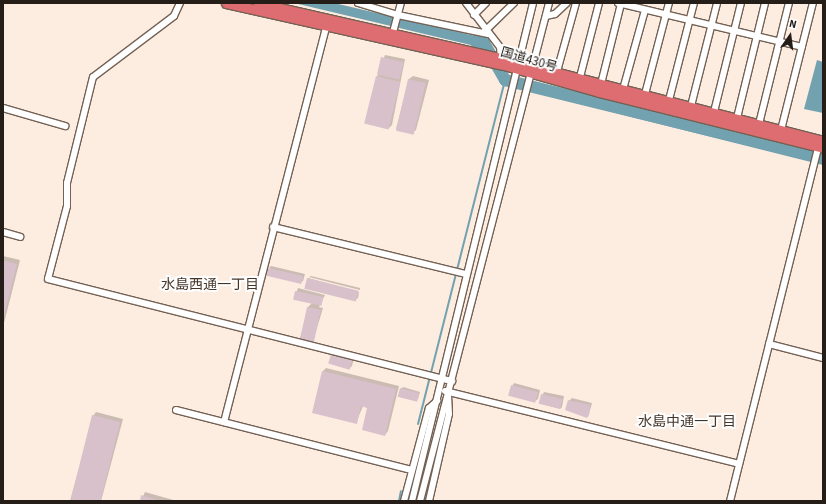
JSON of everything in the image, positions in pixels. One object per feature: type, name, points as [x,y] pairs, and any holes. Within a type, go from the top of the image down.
[{"type":"highway","name":"国道430号","points":[[226,3],[392,35],[494,59],[600,89],[758,128],[820,146]]},
{"type":"highway","name":"国道430号","points":[[258,3],[327,23]]},
{"type":"street","points":[[180,3],[174,16],[93,78],[67,183],[67,206],[48,279],[452,381]]},
{"type":"street","points":[[358,3],[397,16],[487,32]]},
{"type":"street","points":[[392,35],[401,3]]},
{"type":"street","points":[[466,3],[500,47],[494,59]]},
{"type":"street","points":[[474,15],[486,3]]},
{"type":"street","points":[[487,32],[514,3]]},
{"type":"street","points":[[413,499],[443,379],[466,274],[534,3]]},
{"type":"street","points":[[420,500],[549,3]]},
{"type":"street","points":[[546,16],[555,14],[567,3]]},
{"type":"street","points":[[556,77],[576,3]]},
{"type":"street","points":[[578,83],[599,3]]},
{"type":"street","points":[[600,89],[620,3],[643,7],[666,15],[802,48]]},
{"type":"street","points":[[644,100],[669,3]]},
{"type":"street","points":[[667,106],[694,3]]},
{"type":"street","points":[[689,111],[717,3]]},
{"type":"street","points":[[713,117],[741,3]]},
{"type":"street","points":[[736,123],[765,3]]},
{"type":"street","points":[[758,128],[789,3]]},
{"type":"street","points":[[780,134],[813,3]]},
{"type":"street","points":[[622,94],[643,7]]},
{"type":"street","points":[[224,422],[273,226],[327,23]]},
{"type":"street","points":[[3,108],[65,126]]},
{"type":"street","points":[[730,501],[814,162],[820,146]]},
{"type":"street","points":[[273,226],[466,274]]},
{"type":"street","points":[[3,232],[20,237]]},
{"type":"street","points":[[769,344],[823,358]]},
{"type":"street","points":[[440,389],[449,393],[739,464]]},
{"type":"street","points":[[429,501],[449,414],[451,403],[449,393]]},
{"type":"street","points":[[404,501],[411,470],[429,408],[437,401]]},
{"type":"street","points":[[176,410],[411,470]]},
{"type":"water","points":[[294,3],[334,3],[484,38],[492,50]]},
{"type":"water","points":[[817,60],[823,62],[823,113],[804,109]]},
{"type":"building","points":[[381,57],[403,62],[399,80],[377,75]]},
{"type":"building","points":[[376,76],[400,82],[388,130],[364,124]]},
{"type":"building","points":[[408,79],[426,83],[414,135],[396,131]]},
{"type":"building","points":[[3,260],[17,264],[4,316],[3,316]]},
{"type":"building","points":[[268,268],[303,276],[301,284],[266,276]]},
{"type":"building","points":[[307,278],[358,291],[356,301],[304,289]]},
{"type":"building","points":[[295,291],[323,297],[321,306],[293,300]]},
{"type":"building","points":[[307,307],[321,310],[314,342],[300,339]]},
{"type":"building","points":[[331,354],[352,360],[349,370],[328,364]]},
{"type":"building","points":[[322,371],[396,389],[385,436],[362,430],[367,408],[361,406],[357,424],[312,413]]},
{"type":"building","points":[[511,385],[538,392],[535,403],[508,396]]},
{"type":"building","points":[[400,388],[419,393],[417,402],[398,397]]},
{"type":"building","points":[[541,394],[562,399],[560,409],[539,404]]},
{"type":"building","points":[[568,400],[590,405],[589,415],[587,418],[565,410]]},
{"type":"building","points":[[92,415],[120,422],[100,501],[71,501]]},
{"type":"building","points":[[141,495],[160,501],[140,501]]},
{"type":"waterway","points":[[475,41],[484,43],[505,80],[823,158]]},
{"type":"waterway","points":[[504,84],[823,164]]},
{"type":"waterway","points":[[418,424],[504,85]]},
{"type":"waterway","points":[[399,501],[401,491]]},
{"type":"district","name":"水島西通一丁目","points":[[210,285]]},
{"type":"district","name":"水島中通一丁目","points":[[687,422]]}]
